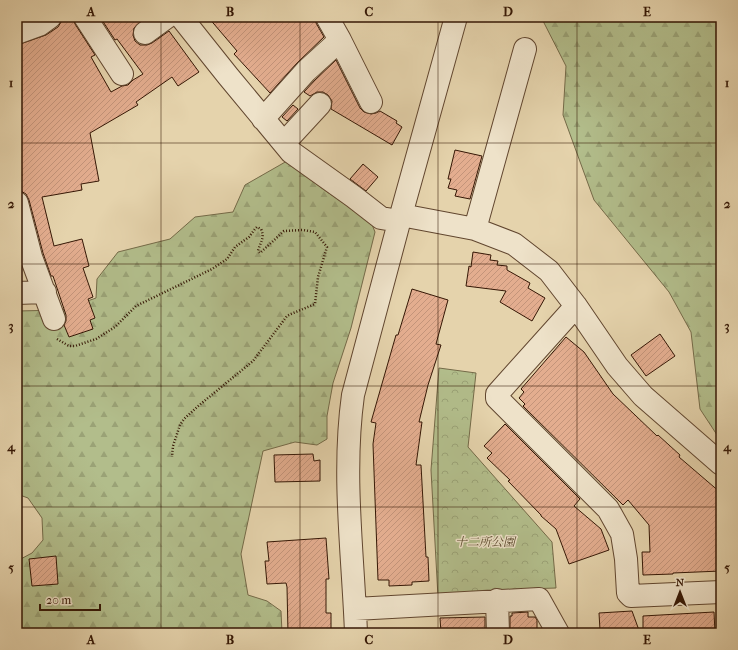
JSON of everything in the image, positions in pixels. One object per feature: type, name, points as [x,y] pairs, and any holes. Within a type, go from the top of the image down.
[{"type":"street","points":[[17,33],[40,25],[50,17]]},
{"type":"street","points":[[85,17],[122,74]]},
{"type":"street","points":[[145,33],[166,17]]},
{"type":"street","points":[[327,17],[371,102]]},
{"type":"street","points":[[356,633],[348,455],[349,424],[353,395],[456,17]]},
{"type":"street","points":[[190,20],[262,119],[291,152],[381,218],[400,218],[475,229],[514,244],[549,271],[576,306],[617,366],[643,396],[721,464]]},
{"type":"street","points":[[262,119],[306,71],[340,40]]},
{"type":"street","points":[[475,229],[525,49]]},
{"type":"street","points":[[284,143],[320,104]]},
{"type":"street","points":[[17,203],[31,257],[54,318]]},
{"type":"street","points":[[17,293],[45,292]]},
{"type":"street","points":[[576,306],[497,394],[497,398],[608,509],[622,534],[626,559],[628,593],[631,596],[721,592]]},
{"type":"street","points":[[355,609],[497,600],[539,599],[558,633]]},
{"type":"street","points":[[497,600],[498,633]]},
{"type":"path","points":[[54,318],[48,319],[54,337],[60,342],[69,346],[84,343],[96,339],[115,327],[136,306],[212,269],[227,259],[235,247],[249,237],[257,227],[261,229],[263,234],[263,239],[258,251],[260,253],[284,231],[303,230],[315,232],[327,247],[327,250],[318,278],[315,304],[288,316],[253,361],[197,406],[184,419],[180,425],[173,446],[172,457]]},
{"type":"green space","points":[[541,17],[721,17],[721,441],[700,409],[691,332],[669,292],[594,200],[563,115],[566,66]]},
{"type":"green space","points":[[287,161],[323,189],[371,222],[375,232],[351,328],[333,383],[327,416],[327,439],[317,445],[295,442],[263,451],[241,554],[248,595],[267,601],[281,611],[282,633],[17,633],[17,561],[32,553],[43,540],[42,518],[28,498],[17,494],[17,311],[62,310],[96,298],[97,279],[118,252],[170,239],[195,217],[233,212],[245,185]]},
{"type":"green space","name":"十二所公園","points":[[439,368],[476,373],[468,447],[552,542],[556,588],[496,590],[438,597],[431,470]]},
{"type":"building","points":[[62,17],[73,17],[75,24],[95,55],[91,57],[111,92],[122,86],[128,85],[143,74],[117,39],[115,40],[100,17],[146,17],[134,28],[133,35],[135,41],[140,45],[147,45],[169,31],[199,72],[178,86],[172,77],[136,102],[138,105],[90,133],[99,181],[81,184],[82,190],[42,197],[54,246],[82,239],[89,266],[83,268],[93,297],[88,299],[95,318],[90,320],[93,329],[69,337],[64,325],[66,315],[53,276],[51,276],[43,253],[29,200],[26,194],[21,191],[17,191],[17,177],[22,176],[17,146],[17,45],[46,35],[58,27]]},
{"type":"building","points":[[208,17],[315,17],[316,23],[324,37],[297,63],[270,93],[234,54],[237,51]]},
{"type":"building","points":[[336,60],[360,108],[364,112],[371,114],[380,111],[397,121],[396,123],[402,127],[392,145],[331,109],[332,101],[328,95],[323,92],[317,92],[310,96],[304,92]]},
{"type":"building","points":[[293,105],[298,109],[287,121],[282,117]]},
{"type":"building","points":[[455,150],[482,156],[470,199],[455,196],[457,190],[448,188],[451,179],[448,179]]},
{"type":"building","points":[[363,164],[378,177],[366,191],[350,179]]},
{"type":"building","points":[[473,252],[491,255],[490,260],[498,261],[497,265],[507,266],[507,270],[530,283],[528,288],[545,298],[532,321],[500,302],[506,291],[466,286]]},
{"type":"building","points":[[412,289],[448,300],[436,344],[441,345],[428,385],[419,422],[422,422],[416,465],[421,465],[426,557],[428,557],[429,581],[412,582],[412,585],[389,586],[389,580],[378,580],[373,444],[376,423],[371,422],[396,335],[398,335]]},
{"type":"building","points":[[660,334],[675,356],[646,376],[631,355]]},
{"type":"building","points":[[566,337],[584,352],[613,394],[657,436],[658,435],[680,455],[679,457],[721,493],[721,571],[643,575],[642,552],[650,552],[649,525],[628,500],[623,505],[523,406],[525,404],[519,398],[524,392],[521,389]]},
{"type":"building","points":[[505,424],[580,499],[574,506],[601,529],[609,550],[569,564],[556,529],[541,516],[508,481],[510,480],[487,458],[492,453],[484,446]]},
{"type":"building","points":[[313,454],[314,461],[320,460],[320,481],[275,482],[274,455]]},
{"type":"building","points":[[326,538],[329,579],[326,579],[326,613],[331,613],[331,633],[288,633],[286,583],[267,584],[265,561],[269,561],[267,542]]},
{"type":"building","points":[[56,556],[58,584],[32,586],[29,559]]},
{"type":"building","points":[[632,611],[640,633],[606,633],[606,630],[600,630],[599,613]]},
{"type":"building","points":[[528,612],[528,617],[535,617],[537,620],[537,633],[510,633],[510,616],[512,616],[512,613]]},
{"type":"building","points":[[714,612],[715,633],[643,633],[643,616]]},
{"type":"building","points":[[485,617],[485,633],[441,633],[440,618]]}]
